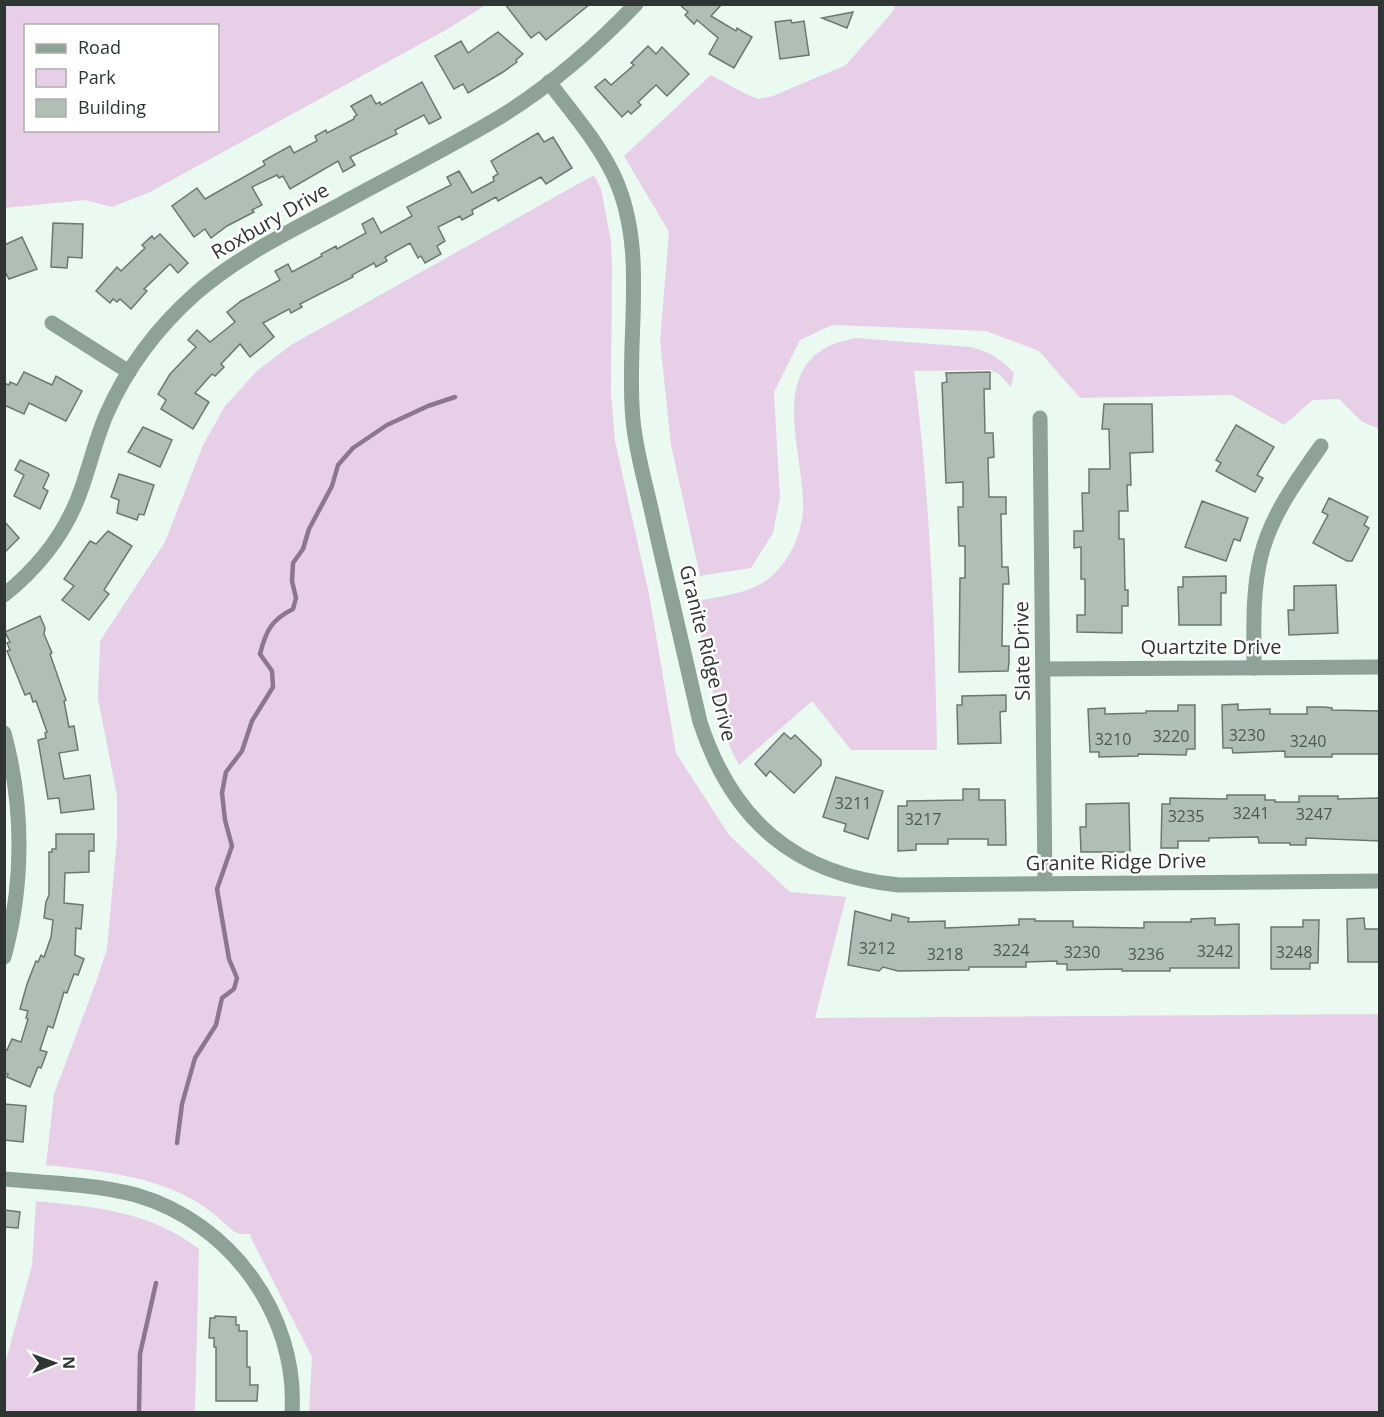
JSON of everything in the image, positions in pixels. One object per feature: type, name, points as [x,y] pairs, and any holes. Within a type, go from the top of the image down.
[{"type":"street","name":"Roxbury Drive","points":[[4,595],[37,565],[62,532],[81,491],[96,439],[106,415],[129,372],[176,312],[214,278],[241,259],[500,116],[549,82],[610,31],[636,4]]},
{"type":"street","name":"Granite Ridge Drive","points":[[549,82],[603,156],[623,201],[633,261],[631,391],[637,447],[700,722],[709,748],[733,793],[758,824],[803,858],[854,879],[877,883],[918,886],[1380,881]]},
{"type":"street","points":[[52,323],[129,372]]},
{"type":"street","name":"Slate Drive","points":[[1041,418],[1045,884]]},
{"type":"street","points":[[1254,668],[1254,609],[1261,554],[1278,512],[1295,482],[1321,446]]},
{"type":"street","name":"Quartzite Drive","points":[[1043,669],[1380,666]]},
{"type":"street","points":[[4,733],[18,804],[19,834],[16,899],[4,957]]},
{"type":"street","points":[[4,1179],[102,1188],[136,1196],[164,1205],[190,1219],[213,1236],[237,1260],[271,1307],[282,1334],[290,1366],[292,1413]]},
{"type":"green space","points":[[5,4],[486,4],[446,30],[150,192],[112,207],[85,200],[5,208]]},
{"type":"green space","points":[[894,5],[1379,5],[1379,429],[1361,421],[1339,399],[1313,400],[1284,425],[1232,395],[1080,398],[1039,351],[986,331],[832,325],[800,340],[774,392],[780,497],[773,533],[751,568],[700,576],[671,445],[660,341],[669,232],[624,156],[711,75],[758,99],[773,96],[846,65],[894,10]]},
{"type":"green space","points":[[594,175],[601,189],[611,241],[611,393],[615,441],[649,594],[676,753],[729,835],[790,892],[846,897],[815,1018],[1379,1014],[1379,1412],[309,1412],[312,1357],[250,1236],[252,1234],[240,1234],[233,1231],[197,1202],[162,1186],[124,1176],[46,1165],[54,1094],[107,949],[117,838],[117,796],[98,699],[100,641],[165,542],[203,445],[225,406],[257,371],[291,345]]},
{"type":"green space","points":[[856,338],[971,347],[995,357],[1014,373],[1011,387],[999,374],[991,370],[914,371],[931,560],[937,750],[851,750],[812,701],[739,765],[730,747],[717,707],[694,602],[735,594],[755,587],[772,576],[789,555],[800,529],[803,511],[794,418],[795,395],[801,374],[813,357],[834,344]]},
{"type":"green space","points":[[36,1201],[122,1213],[161,1226],[199,1249],[195,1412],[5,1412],[5,1364],[32,1265]]},
{"type":"building","points":[[505,4],[590,4],[546,40],[539,32],[531,38]]},
{"type":"building","points":[[679,4],[722,4],[711,16],[736,31],[737,28],[752,37],[734,68],[709,54],[718,38],[697,20],[694,24],[685,15],[688,12]]},
{"type":"building","points":[[853,12],[847,28],[822,18]]},
{"type":"building","points":[[791,20],[792,23],[804,21],[809,55],[780,59],[775,22]]},
{"type":"building","points":[[498,32],[523,54],[516,60],[517,62],[468,93],[463,84],[454,89],[435,56],[461,41],[468,53]]},
{"type":"building","points":[[648,46],[656,54],[662,47],[689,74],[667,96],[656,85],[638,102],[641,105],[631,114],[628,111],[622,117],[595,87],[605,79],[611,85],[634,65],[631,63]]},
{"type":"building","points":[[422,82],[441,118],[429,124],[424,115],[395,130],[397,134],[350,157],[355,165],[343,172],[338,161],[290,189],[283,176],[279,178],[277,175],[252,187],[262,205],[211,238],[205,229],[194,237],[172,206],[197,188],[205,199],[265,165],[263,161],[290,146],[294,153],[317,141],[315,136],[326,130],[327,133],[354,119],[357,115],[351,106],[371,95],[376,104],[380,102],[381,105]]},
{"type":"building","points":[[538,133],[544,142],[553,137],[572,168],[546,184],[541,177],[498,201],[496,197],[472,210],[473,214],[462,220],[460,216],[438,227],[445,241],[437,246],[441,254],[425,263],[421,256],[418,258],[410,243],[385,257],[387,261],[376,267],[374,263],[352,275],[353,277],[300,304],[302,307],[291,313],[289,309],[263,323],[274,337],[250,357],[240,344],[221,364],[224,367],[215,376],[212,374],[195,393],[209,402],[193,429],[161,409],[166,400],[158,394],[170,374],[196,347],[188,340],[197,330],[210,342],[235,322],[227,312],[241,301],[280,280],[275,271],[288,264],[292,272],[336,246],[337,249],[366,233],[362,224],[373,218],[381,233],[412,216],[407,207],[451,185],[447,177],[459,171],[472,193],[494,181],[493,177],[498,174],[491,161]]},
{"type":"building","points":[[53,223],[83,224],[82,258],[68,257],[67,268],[51,267]]},
{"type":"building","points":[[160,234],[188,263],[178,273],[170,264],[144,289],[147,291],[131,309],[120,299],[117,302],[113,299],[110,303],[96,291],[117,267],[121,271],[145,248],[142,245],[152,236],[154,239]]},
{"type":"building","points":[[22,237],[37,269],[9,279],[4,270],[4,245]]},
{"type":"building","points":[[24,372],[52,385],[56,376],[82,391],[66,421],[29,403],[24,414],[4,405],[4,383],[9,385],[10,382],[17,385]]},
{"type":"building","points":[[990,372],[990,389],[984,389],[985,433],[993,433],[994,457],[988,458],[989,497],[1006,497],[1006,514],[1001,514],[1002,567],[1008,567],[1009,584],[1003,584],[1002,646],[1009,646],[1009,662],[1008,671],[959,672],[960,578],[965,578],[965,546],[959,546],[958,507],[963,507],[963,482],[946,483],[942,383],[947,382],[946,373]]},
{"type":"building","points":[[1104,404],[1152,404],[1153,452],[1130,453],[1131,485],[1127,485],[1128,511],[1119,511],[1119,539],[1124,539],[1125,590],[1128,590],[1128,606],[1122,606],[1122,633],[1077,632],[1077,615],[1085,615],[1085,579],[1081,579],[1081,547],[1074,548],[1074,531],[1083,531],[1082,493],[1089,493],[1089,469],[1110,469],[1109,429],[1102,429]]},
{"type":"building","points":[[1236,425],[1274,447],[1257,475],[1263,478],[1255,492],[1216,471],[1221,463],[1216,460]]},
{"type":"building","points":[[143,427],[172,440],[160,467],[128,452]]},
{"type":"building","points":[[20,460],[49,475],[43,488],[48,491],[40,509],[14,496],[24,475],[15,470]]},
{"type":"building","points":[[119,474],[154,485],[144,515],[139,514],[137,520],[117,513],[119,500],[111,497]]},
{"type":"building","points":[[1329,498],[1368,517],[1364,525],[1369,528],[1352,561],[1347,561],[1313,543],[1328,515],[1322,512]]},
{"type":"building","points":[[1202,501],[1248,518],[1240,541],[1234,539],[1226,561],[1185,547]]},
{"type":"building","points":[[4,521],[19,538],[4,553]]},
{"type":"building","points":[[108,531],[132,546],[104,590],[109,594],[89,620],[62,600],[74,586],[64,579],[90,541],[96,544]]},
{"type":"building","points":[[1226,576],[1226,593],[1221,593],[1221,625],[1179,625],[1178,587],[1183,587],[1183,577]]},
{"type":"building","points":[[1336,585],[1338,633],[1289,635],[1288,610],[1294,610],[1294,586]]},
{"type":"building","points":[[40,616],[66,700],[64,701],[69,727],[74,726],[78,750],[59,753],[64,779],[90,775],[94,809],[61,813],[59,798],[48,799],[38,740],[46,738],[45,733],[47,732],[36,701],[33,702],[30,693],[25,695],[7,651],[10,650],[7,643],[10,642],[5,632]]},
{"type":"building","points":[[1006,695],[1006,711],[1000,712],[1001,743],[958,744],[957,705],[962,705],[962,696]]},
{"type":"building","points":[[1238,704],[1238,710],[1270,709],[1270,714],[1307,714],[1307,707],[1380,711],[1380,754],[1285,757],[1285,751],[1233,753],[1232,748],[1223,748],[1222,705]]},
{"type":"building","points":[[1178,705],[1195,705],[1195,749],[1187,749],[1186,755],[1138,754],[1138,756],[1099,757],[1099,752],[1090,752],[1088,709],[1105,708],[1105,714],[1146,713],[1146,711],[1178,711]]},
{"type":"building","points":[[784,733],[791,739],[795,735],[821,760],[821,765],[794,793],[770,771],[766,776],[755,764]]},
{"type":"building","points":[[836,777],[883,791],[868,839],[844,831],[846,824],[823,817]]},
{"type":"building","points":[[963,789],[979,789],[979,800],[1005,800],[1006,845],[988,845],[988,839],[948,839],[948,844],[916,844],[916,850],[898,851],[898,806],[907,806],[907,801],[963,800]]},
{"type":"building","points":[[1227,795],[1265,795],[1265,800],[1275,800],[1275,802],[1299,802],[1299,796],[1338,796],[1338,799],[1380,798],[1380,841],[1306,838],[1306,845],[1290,845],[1290,843],[1259,843],[1258,837],[1209,838],[1209,841],[1178,841],[1178,848],[1161,848],[1162,804],[1170,804],[1170,798],[1227,799]]},
{"type":"building","points":[[1129,803],[1130,852],[1081,852],[1080,827],[1086,827],[1086,804]]},
{"type":"building","points":[[56,834],[94,834],[94,851],[89,851],[89,872],[65,873],[64,903],[83,905],[81,929],[76,928],[75,955],[84,959],[78,975],[74,974],[67,993],[64,992],[53,1028],[48,1026],[40,1050],[47,1052],[30,1087],[7,1077],[8,1074],[4,1073],[4,1049],[7,1050],[12,1039],[21,1042],[28,1019],[26,1018],[28,1011],[20,1009],[27,984],[36,961],[38,962],[41,955],[44,957],[51,937],[53,920],[44,918],[49,895],[49,852],[56,849]]},
{"type":"building","points":[[855,911],[891,921],[892,914],[909,918],[908,922],[945,921],[945,928],[1019,925],[1019,919],[1035,919],[1035,921],[1073,921],[1073,927],[1144,928],[1144,922],[1191,922],[1191,919],[1215,918],[1215,925],[1239,924],[1239,968],[1170,968],[1170,971],[1067,970],[1067,964],[1057,964],[1057,961],[1026,962],[1026,967],[898,971],[883,967],[879,971],[848,965]]},
{"type":"building","points":[[1364,918],[1365,929],[1380,929],[1380,962],[1348,962],[1347,919]]},
{"type":"building","points":[[1303,920],[1319,920],[1318,963],[1310,963],[1310,969],[1271,969],[1271,927],[1303,927]]},
{"type":"building","points":[[4,1104],[26,1106],[23,1142],[4,1140]]},
{"type":"building","points":[[4,1210],[20,1212],[18,1228],[4,1227]]},
{"type":"building","points":[[215,1316],[236,1317],[239,1331],[247,1331],[247,1367],[250,1367],[250,1385],[258,1385],[257,1401],[216,1401],[216,1347],[214,1347],[214,1338],[209,1338],[210,1318],[215,1318]]},
{"type":"waterway","points":[[177,1143],[182,1104],[195,1058],[216,1025],[222,998],[234,989],[237,978],[229,959],[217,889],[232,846],[225,820],[222,793],[226,772],[242,751],[252,721],[273,687],[272,671],[260,654],[270,627],[279,617],[293,609],[296,598],[292,581],[293,563],[303,549],[309,529],[332,486],[338,465],[353,448],[387,425],[428,406],[455,397]]},
{"type":"waterway","points":[[139,1412],[140,1354],[156,1283]]}]
